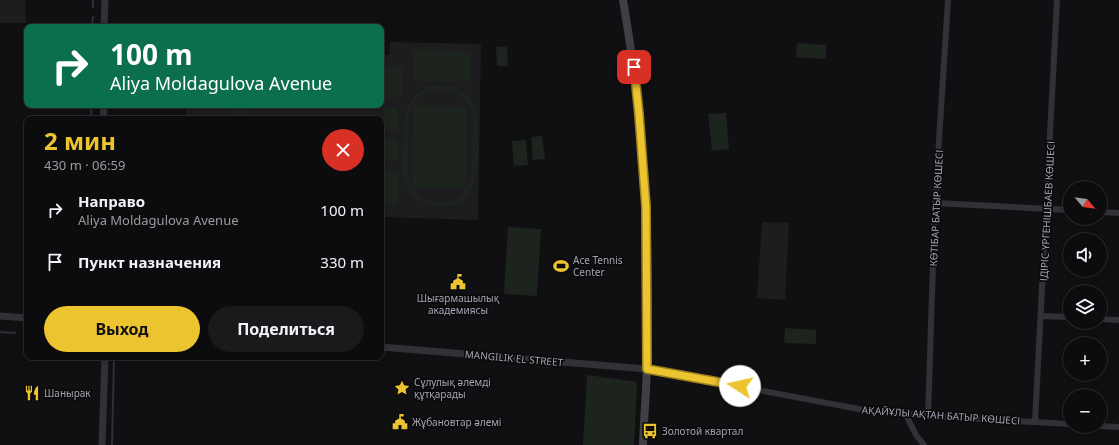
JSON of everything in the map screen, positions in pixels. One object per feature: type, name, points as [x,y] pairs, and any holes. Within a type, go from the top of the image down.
[{"type":"main road","points":[[623,0],[635,75],[646,207],[647,369],[643,445]]},
{"type":"street","points":[[104,24],[105,0]]},
{"type":"street","name":"КӨТІБАР БАТЫР КӨШЕСІ","points":[[928,416],[935,202],[948,0]]},
{"type":"street","name":"ІДІРІС ҮРГЕНІШБАЕВ КӨШЕСІ","points":[[1035,422],[1057,0]]},
{"type":"street","points":[[935,202],[1063,209]]},
{"type":"street","points":[[1107,212],[1119,213]]},
{"type":"street","points":[[0,316],[24,318]]},
{"type":"street","points":[[1041,316],[1063,317]]},
{"type":"street","points":[[1107,319],[1119,320]]},
{"type":"street","name":"MANGILIK EL STREET","points":[[384,347],[647,369]]},
{"type":"street","points":[[102,445],[105,360]]},
{"type":"street","name":"АҚАЙҰЛЫ АҚТАН БАТЫР КӨШЕСІ","points":[[647,369],[849,408],[928,416],[1063,424]]},
{"type":"street","points":[[905,414],[916,435],[924,445]]},
{"type":"street","points":[[1107,426],[1119,427]]},
{"type":"shaded area","points":[[0,0],[25,0],[26,23],[0,23]]},
{"type":"shaded area","points":[[390,42],[481,44],[478,220],[384,217],[384,116],[186,116],[186,108],[384,108],[384,55],[389,55]]},
{"type":"shaded area","points":[[797,43],[826,45],[826,59],[796,57]]},
{"type":"shaded area","points":[[507,46],[508,66],[497,66],[496,47]]},
{"type":"shaded area","points":[[413,50],[471,51],[471,81],[413,81]]},
{"type":"shaded area","points":[[384,67],[402,67],[402,97],[384,97]]},
{"type":"shaded area","points":[[444,85],[456,88],[471,99],[477,111],[478,155],[474,184],[464,199],[456,204],[445,207],[431,206],[418,200],[408,189],[403,176],[403,136],[405,116],[412,99],[417,93],[426,88]],"holes":[[[441,89],[458,95],[466,102],[473,118],[472,175],[467,187],[459,196],[450,201],[440,203],[429,201],[420,195],[413,186],[408,174],[408,130],[410,113],[416,100],[430,91]]]},
{"type":"shaded area","points":[[413,106],[467,107],[465,187],[412,187]]},
{"type":"shaded area","points":[[233,108],[247,108],[249,112],[246,116],[231,115]]},
{"type":"shaded area","points":[[384,108],[397,108],[397,130],[384,130]]},
{"type":"shaded area","points":[[726,113],[729,149],[712,151],[708,114]]},
{"type":"shaded area","points":[[542,136],[545,159],[533,160],[531,137]]},
{"type":"shaded area","points":[[384,138],[397,139],[397,161],[384,160]]},
{"type":"shaded area","points":[[526,140],[528,165],[514,166],[512,141]]},
{"type":"shaded area","points":[[384,171],[399,172],[398,204],[384,204]]},
{"type":"shaded area","points":[[762,222],[789,223],[785,300],[757,298]]},
{"type":"shaded area","points":[[508,227],[541,229],[537,296],[504,294]]},
{"type":"shaded area","points":[[785,328],[816,330],[816,344],[784,343]]},
{"type":"shaded area","points":[[587,375],[637,382],[634,445],[583,445]]},
{"type":"waterway","points":[[93,0],[93,7]]},
{"type":"waterway","points":[[92,24],[93,17]]},
{"type":"waterway","points":[[91,108],[91,116]]},
{"type":"waterway","points":[[0,332],[15,333]]},
{"type":"waterway","points":[[112,445],[114,360]]},
{"type":"place","name":"Ace Tennis Center","points":[[561,266]]},
{"type":"place","name":"Шығармашылық академиясы","points":[[458,282]]},
{"type":"place","name":"Сұлулық әлемді құтқарады","points":[[402,388]]},
{"type":"place","name":"Шанырак","points":[[32,393]]},
{"type":"place","name":"Жұбановтар әлемі","points":[[400,422]]},
{"type":"place","name":"Золотой квартал","points":[[650,431]]},
{"type":"route","points":[[634,67],[646,207],[647,369],[740,386]]}]
